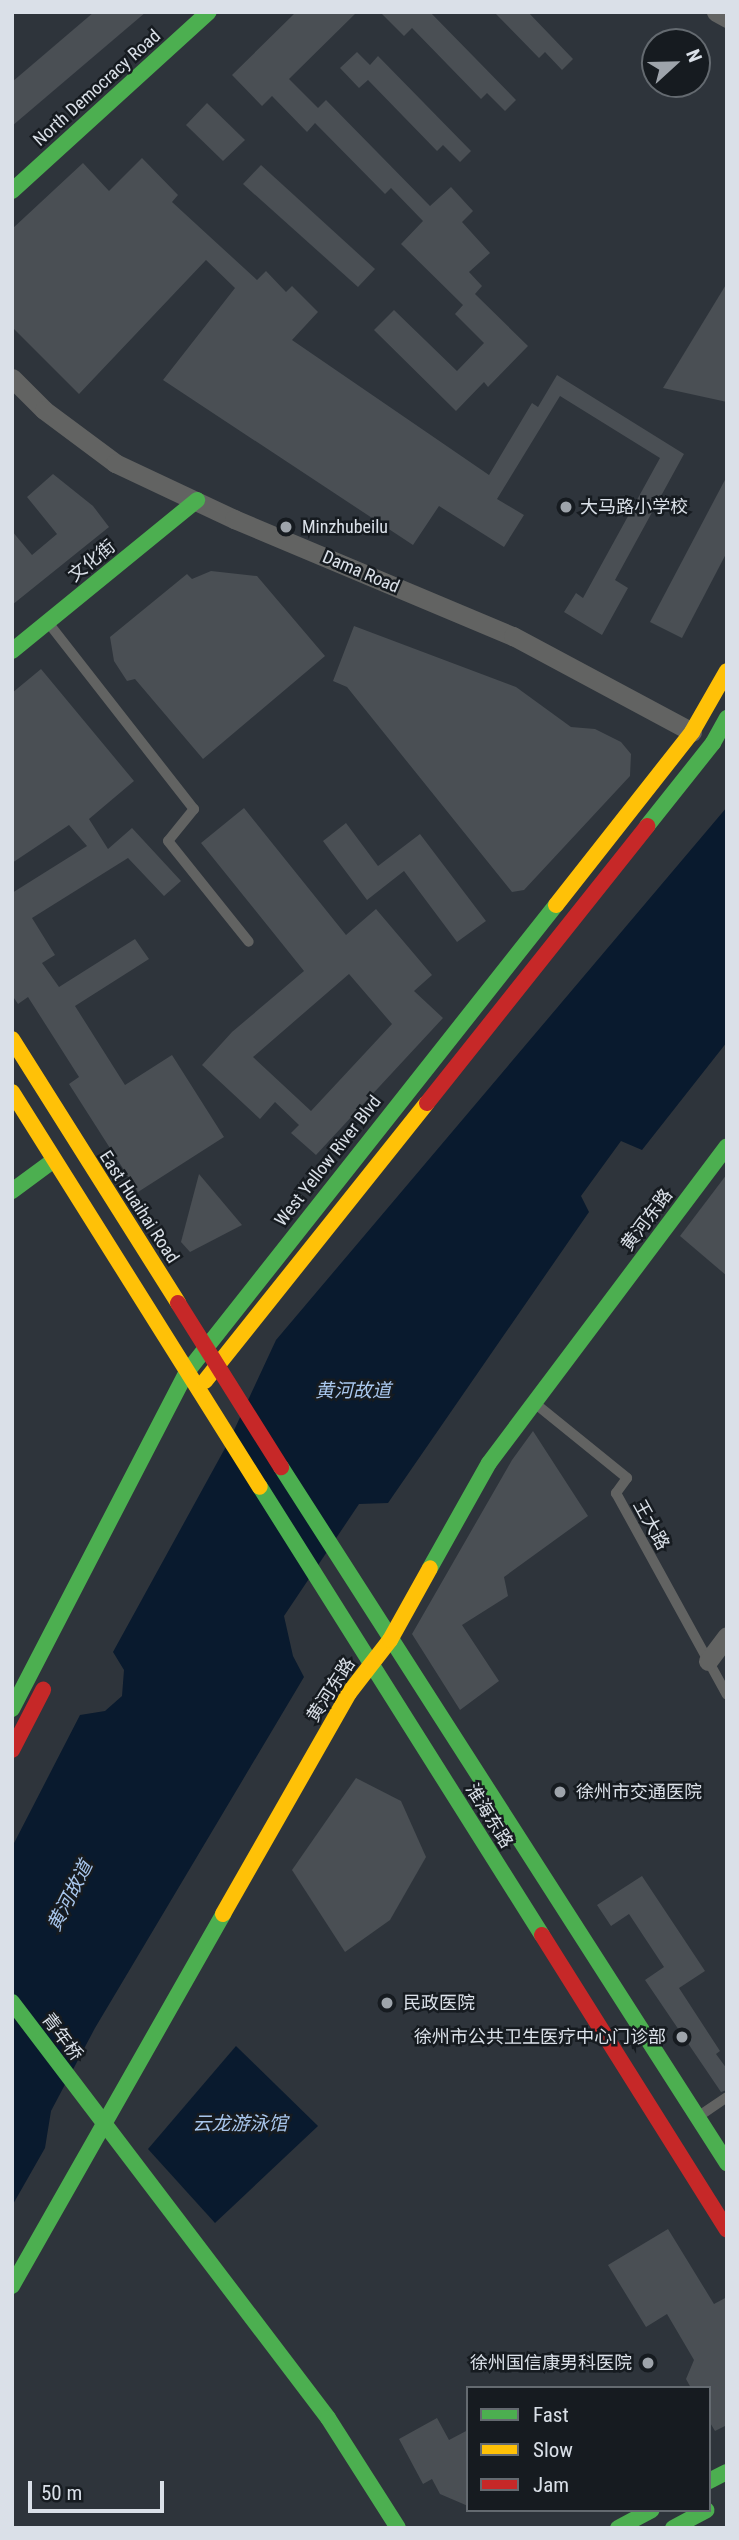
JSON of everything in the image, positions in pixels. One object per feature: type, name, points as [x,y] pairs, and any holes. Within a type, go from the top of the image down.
[{"type":"main road","name":"North Democracy Road","points":[[12,191],[209,12]]},
{"type":"main road","name":"文化街","points":[[12,650],[197,500]]},
{"type":"main road","name":"West Yellow River Blvd","points":[[12,1709],[187,1372],[692,732],[727,671]]},
{"type":"main road","points":[[195,1398],[216,1366],[720,747],[727,718]]},
{"type":"main road","name":"Dama Road","points":[[692,732],[720,747]]},
{"type":"main road","name":"East Huaihai Road","points":[[12,1039],[234,1395]]},
{"type":"main road","points":[[12,1092],[187,1372],[195,1398]]},
{"type":"main road","name":"黄河东路","points":[[12,2286],[349,1693],[390,1640],[489,1463],[727,1146]]},
{"type":"main road","points":[[12,1191],[54,1160]]},
{"type":"main road","name":"淮海东路","points":[[234,1395],[727,2162]]},
{"type":"main road","name":"淮海东路","points":[[195,1398],[218,1423],[332,1598],[727,2230]]},
{"type":"main road","points":[[12,1750],[51,1676]]},
{"type":"main road","name":"青年桥","points":[[12,2002],[328,2418],[398,2528]]},
{"type":"main road","points":[[711,2480],[727,2472]]},
{"type":"main road","points":[[711,2508],[727,2500]]},
{"type":"main road","points":[[618,2528],[648,2512]]},
{"type":"main road","points":[[673,2528],[704,2512]]},
{"type":"street","points":[[716,12],[727,18]]},
{"type":"street","name":"Dama Road","points":[[12,378],[44,410],[116,463],[513,636],[692,732]]},
{"type":"street","points":[[708,1661],[727,1636]]},
{"type":"lane","points":[[48,622],[194,809],[168,841],[249,942]]},
{"type":"lane","name":"王大路","points":[[534,1402],[627,1478],[615,1493],[727,1695]]},
{"type":"lane","points":[[698,2117],[727,2097]]},
{"type":"water","name":"黄河故道","points":[[727,807],[727,1042],[642,1150],[621,1141],[581,1196],[589,1212],[388,1503],[359,1504],[284,1616],[293,1656],[304,1677],[95,2028],[51,2111],[45,2148],[12,2206],[12,1847],[80,1715],[105,1711],[122,1696],[124,1670],[113,1652],[229,1441],[276,1340]]},
{"type":"water","name":"云龙游泳馆","points":[[236,2046],[318,2126],[215,2223],[148,2149]]},
{"type":"building","points":[[94,12],[146,12],[12,126],[12,82]]},
{"type":"building","points":[[296,12],[357,12],[289,79],[318,108],[326,100],[430,206],[451,187],[473,211],[462,222],[490,253],[469,272],[482,286],[475,294],[528,346],[488,387],[484,382],[456,411],[374,330],[394,310],[457,371],[484,343],[455,314],[463,305],[401,244],[423,221],[391,188],[385,194],[315,123],[307,132],[272,96],[262,106],[232,75]]},
{"type":"building","points":[[380,12],[430,12],[516,100],[505,111],[487,93],[481,99],[412,28],[404,36]]},
{"type":"building","points":[[494,12],[528,12],[573,59],[562,70],[545,52],[539,58]]},
{"type":"building","points":[[357,52],[370,65],[378,56],[471,151],[460,162],[443,145],[437,151],[368,80],[359,88],[340,68]]},
{"type":"building","points":[[207,103],[245,140],[223,161],[186,125]]},
{"type":"building","points":[[142,158],[178,195],[172,202],[257,280],[266,271],[286,292],[292,286],[318,312],[292,340],[489,475],[532,403],[538,407],[557,375],[684,454],[615,580],[628,588],[602,635],[564,612],[576,593],[583,598],[660,458],[560,396],[497,499],[524,515],[504,547],[439,506],[413,545],[163,380],[235,288],[206,260],[79,394],[12,327],[12,229],[83,163],[109,191]]},
{"type":"building","points":[[261,165],[375,269],[358,287],[243,184]]},
{"type":"building","points":[[727,283],[727,402],[663,388]]},
{"type":"building","points":[[53,474],[93,506],[109,527],[12,605],[12,531],[32,555],[57,534],[27,497]]},
{"type":"building","points":[[727,476],[727,552],[682,638],[650,622]]},
{"type":"building","points":[[211,571],[257,576],[325,656],[203,759],[135,679],[127,681],[114,661],[110,637],[187,574],[192,579]]},
{"type":"building","points":[[354,626],[516,687],[571,727],[595,729],[621,742],[631,754],[630,776],[524,890],[512,892],[347,687],[333,681]]},
{"type":"building","points":[[41,669],[134,781],[89,819],[108,849],[132,828],[181,881],[164,896],[128,858],[32,918],[55,955],[42,963],[59,987],[135,939],[149,959],[75,1006],[125,1085],[172,1055],[224,1137],[138,1192],[69,1084],[79,1077],[28,997],[18,1004],[12,995],[12,893],[87,846],[69,825],[12,863],[12,693]]},
{"type":"building","points":[[244,808],[346,935],[376,909],[432,975],[414,991],[443,1018],[316,1155],[291,1133],[299,1125],[275,1102],[260,1119],[202,1065],[232,1032],[304,971],[201,843]],"holes":[[[349,974],[392,1024],[311,1111],[253,1057]]]},
{"type":"building","points":[[346,823],[378,866],[420,834],[486,921],[457,942],[404,871],[367,900],[323,841]]},
{"type":"building","points":[[199,1174],[242,1225],[190,1252],[181,1242]]},
{"type":"building","points":[[727,1174],[727,1276],[680,1236]]},
{"type":"building","points":[[533,1431],[588,1516],[504,1577],[508,1596],[462,1625],[499,1681],[460,1710],[412,1634],[512,1460]]},
{"type":"building","points":[[356,1778],[401,1801],[426,1857],[390,1920],[345,1952],[292,1870]]},
{"type":"building","points":[[642,1876],[705,1971],[679,1988],[720,2051],[716,2054],[727,2069],[727,2090],[721,2092],[645,1980],[664,1967],[629,1914],[611,1926],[597,1905]]},
{"type":"building","points":[[668,2229],[714,2304],[727,2297],[727,2425],[715,2431],[711,2424],[711,2386],[690,2386],[686,2379],[694,2360],[667,2314],[646,2327],[608,2265]]},
{"type":"building","points":[[437,2418],[449,2440],[466,2431],[466,2505],[440,2494],[432,2479],[423,2484],[399,2439]]},
{"type":"traffic: fast","points":[[12,191],[209,12]]},
{"type":"traffic: fast","points":[[12,651],[197,500]]},
{"type":"traffic: fast","points":[[647,826],[713,743],[727,718]]},
{"type":"traffic: fast","points":[[12,1709],[187,1372],[556,905]]},
{"type":"traffic: fast","points":[[430,1568],[489,1463],[727,1146]]},
{"type":"traffic: fast","points":[[12,1191],[54,1160]]},
{"type":"traffic: fast","points":[[281,1467],[727,2163]]},
{"type":"traffic: fast","points":[[260,1487],[542,1935]]},
{"type":"traffic: fast","points":[[12,2286],[223,1914]]},
{"type":"traffic: fast","points":[[12,2002],[328,2418],[398,2528]]},
{"type":"traffic: fast","points":[[711,2480],[727,2472]]},
{"type":"traffic: fast","points":[[618,2528],[648,2512]]},
{"type":"traffic: fast","points":[[673,2528],[703,2512]]},
{"type":"traffic: slow","points":[[556,905],[692,732],[727,671]]},
{"type":"traffic: slow","points":[[12,1039],[178,1303]]},
{"type":"traffic: slow","points":[[12,1092],[260,1487]]},
{"type":"traffic: slow","points":[[205,1381],[427,1103]]},
{"type":"traffic: slow","points":[[223,1914],[349,1693],[390,1640],[430,1568]]},
{"type":"traffic: jam","points":[[427,1103],[647,826]]},
{"type":"traffic: jam","points":[[178,1303],[281,1467]]},
{"type":"traffic: jam","points":[[12,1750],[43,1690]]},
{"type":"traffic: jam","points":[[542,1935],[727,2230]]},
{"type":"place","name":"大马路小学校","points":[[566,507]]},
{"type":"place","name":"Minzhubeilu","points":[[286,527]]},
{"type":"place","name":"徐州市交通医院","points":[[560,1792]]},
{"type":"place","name":"民政医院","points":[[387,2003]]},
{"type":"place","name":"徐州市公共卫生医疗中心门诊部","points":[[682,2037]]},
{"type":"place","name":"徐州国信康男科医院","points":[[648,2363]]}]
